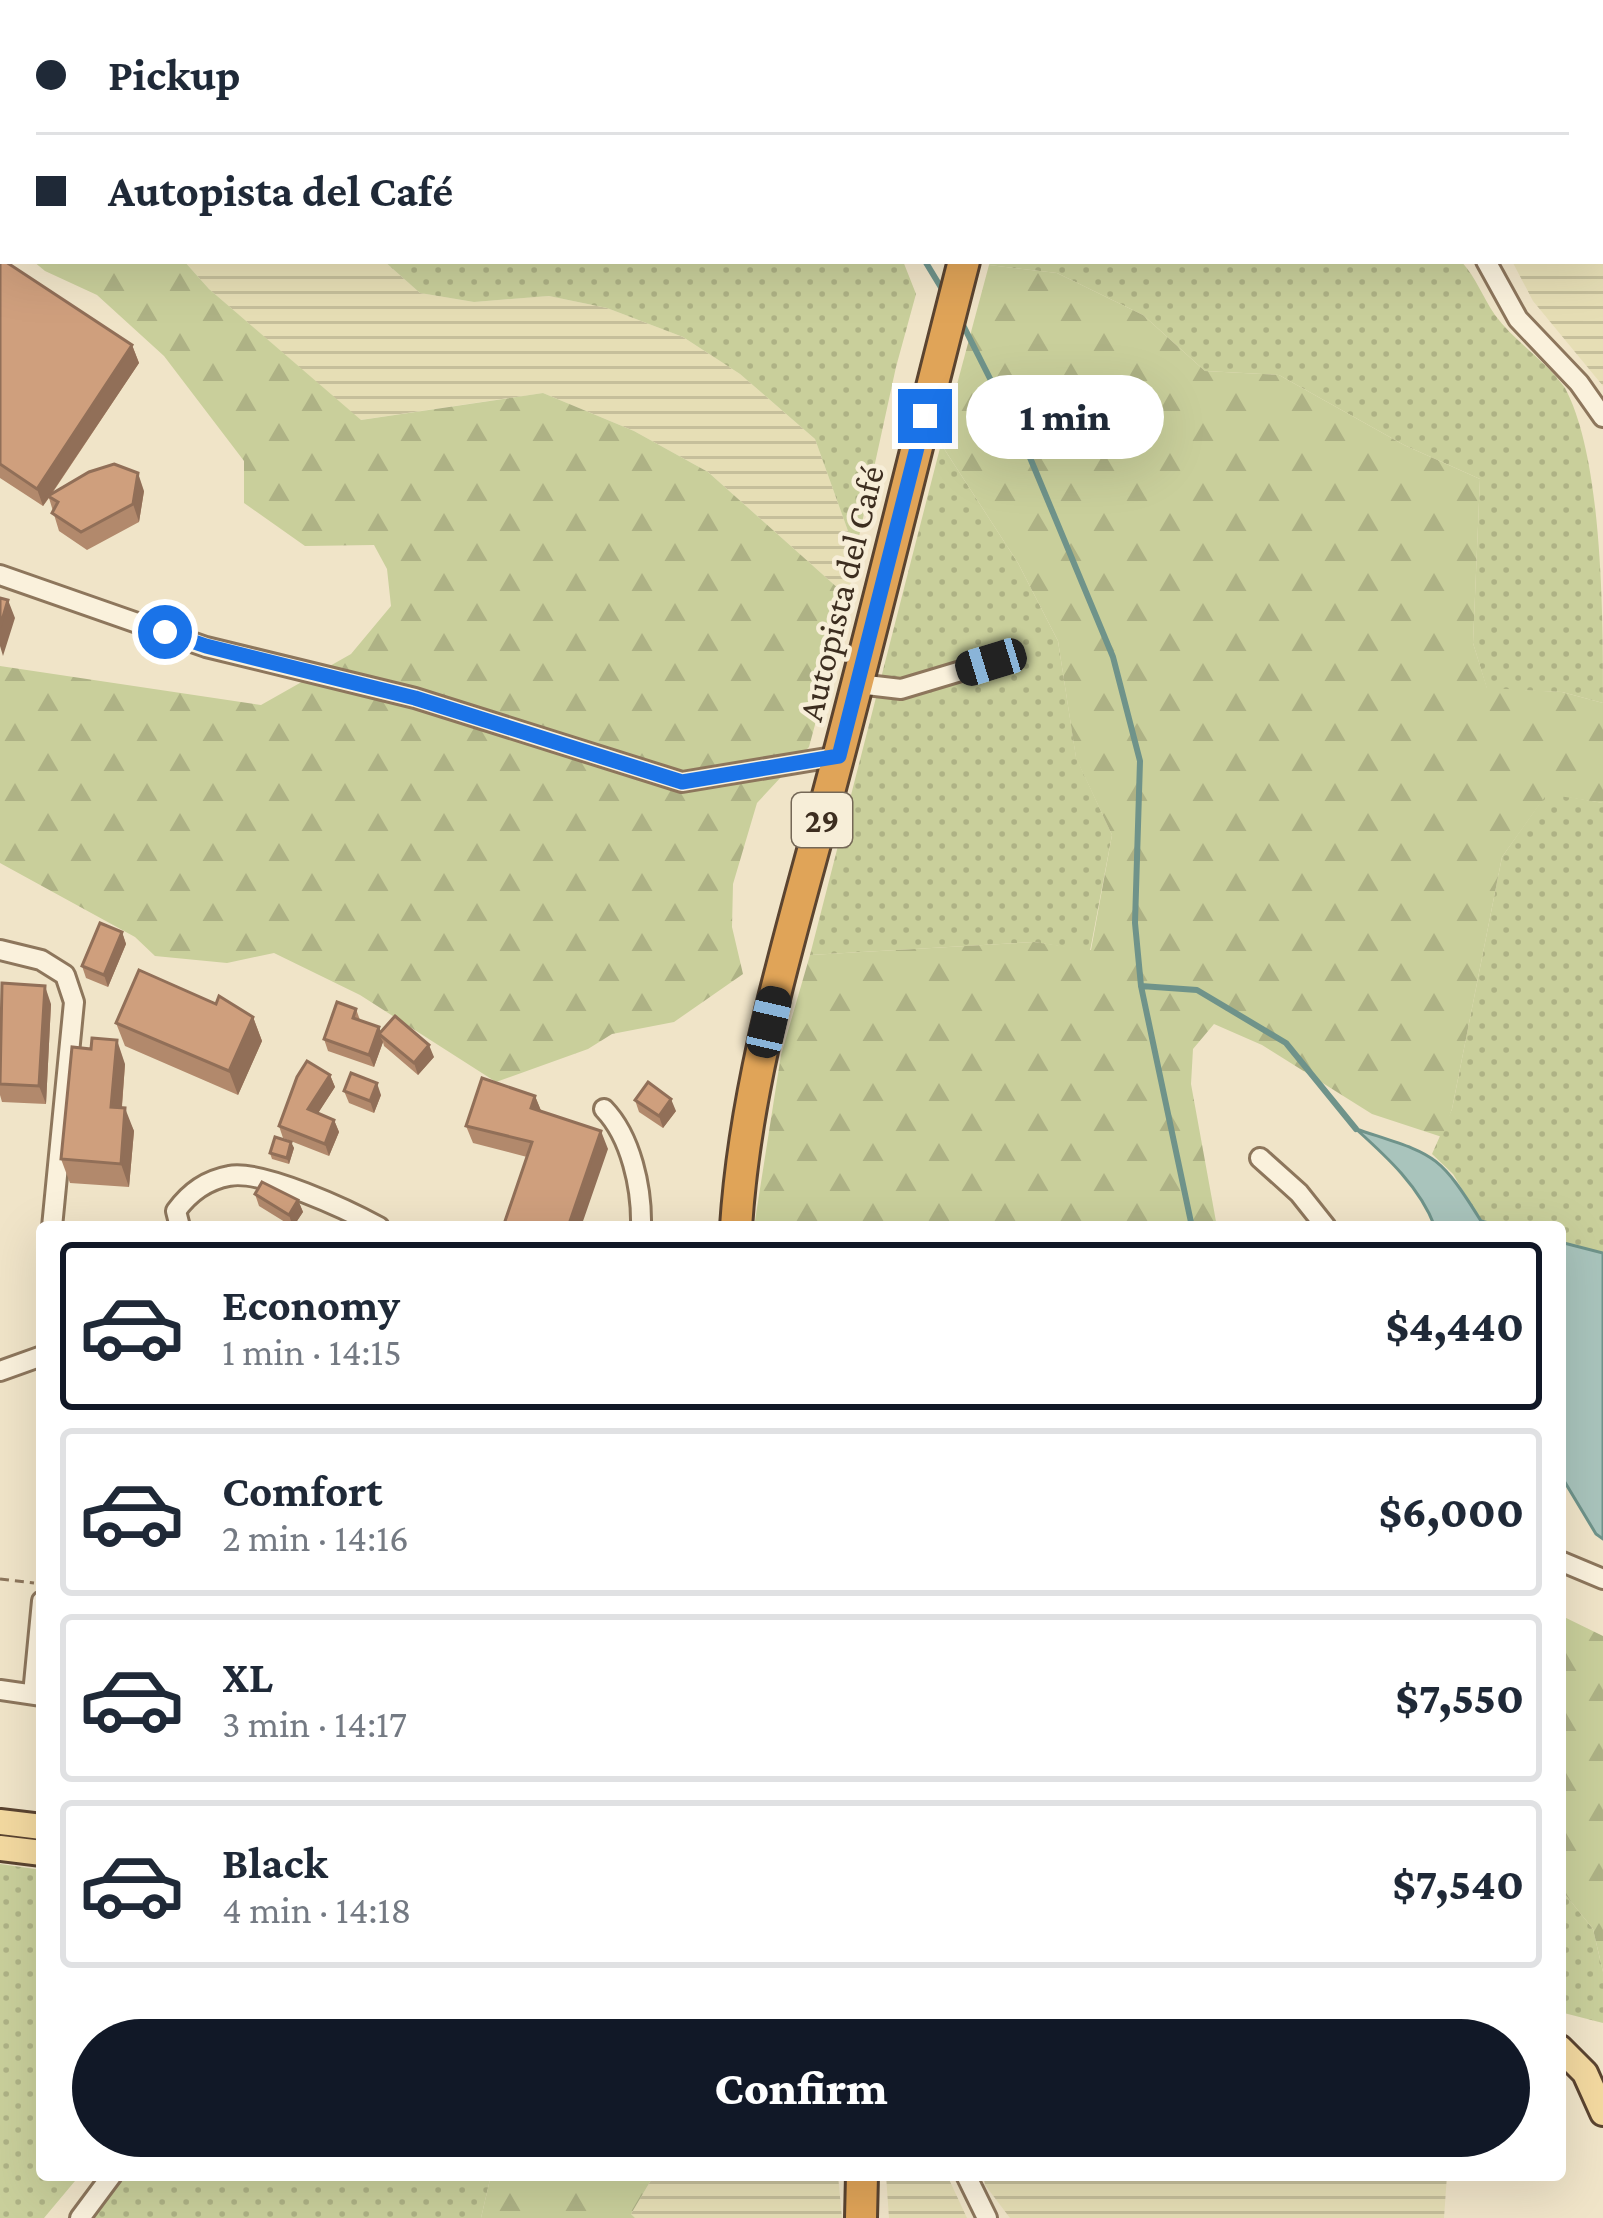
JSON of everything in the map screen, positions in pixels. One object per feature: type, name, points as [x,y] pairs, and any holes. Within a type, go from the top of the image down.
[{"type":"highway","name":"Autopista del Café","points":[[737,1221],[763,1047],[963,265]]},
{"type":"highway","points":[[861,2218],[862,2181]]},
{"type":"main road","points":[[0,1822],[36,1826]]},
{"type":"main road","points":[[0,1848],[36,1851]]},
{"type":"main road","points":[[1566,2054],[1585,2073],[1603,2113]]},
{"type":"street","points":[[1488,264],[1518,319],[1579,382],[1603,417]]},
{"type":"street","points":[[0,575],[206,646],[415,698],[682,782],[839,756]]},
{"type":"street","points":[[858,684],[901,689],[991,662]]},
{"type":"street","points":[[0,950],[41,960],[65,975],[74,1002],[53,1221]]},
{"type":"street","points":[[604,1108],[629,1152],[640,1221]]},
{"type":"street","points":[[1260,1158],[1299,1192],[1321,1221]]},
{"type":"street","points":[[178,1221],[176,1211],[190,1192],[232,1175],[342,1207],[368,1221]]},
{"type":"street","points":[[0,1371],[36,1358]]},
{"type":"street","points":[[1566,1564],[1603,1579]]},
{"type":"street","points":[[0,1690],[36,1695]]},
{"type":"street","points":[[80,2218],[108,2181]]},
{"type":"street","points":[[969,2181],[987,2218]]},
{"type":"path","points":[[0,1579],[36,1584]]},
{"type":"shaded area","points":[[187,264],[387,264],[420,293],[474,302],[549,296],[607,308],[683,337],[740,374],[815,439],[848,531],[853,564],[849,598],[708,472],[634,431],[543,393],[360,420],[209,289]]},
{"type":"shaded area","points":[[1514,264],[1603,264],[1603,386],[1533,301]]},
{"type":"shaded area","points":[[650,2181],[839,2181],[842,2218],[635,2218],[631,2214]]},
{"type":"shaded area","points":[[886,2181],[950,2181],[967,2218],[889,2218]]},
{"type":"shaded area","points":[[984,2181],[1447,2181],[1444,2218],[1010,2218]]},
{"type":"green space","points":[[37,264],[187,264],[209,289],[361,420],[543,393],[634,431],[708,472],[849,598],[809,747],[757,803],[733,884],[732,927],[743,974],[674,1022],[612,1034],[588,1049],[496,1082],[360,995],[274,953],[227,963],[155,956],[135,937],[0,863],[0,666],[261,705],[351,654],[391,606],[387,569],[374,545],[305,546],[244,503],[244,461],[164,356],[97,295]]},
{"type":"green space","points":[[387,264],[904,264],[916,294],[853,564],[848,531],[815,439],[740,374],[683,337],[607,308],[549,296],[474,302],[420,293]]},
{"type":"green space","points":[[1463,264],[1503,325],[1565,388],[1578,418],[1598,540],[1603,703],[1562,692],[1487,689],[1473,643],[1480,479],[1404,445],[1279,375],[1205,371],[1143,315],[1057,273],[989,265]]},
{"type":"green space","points":[[989,265],[1057,273],[1143,315],[1205,371],[1279,375],[1404,445],[1480,479],[1473,643],[1487,688],[1562,692],[1603,703],[1603,803],[1547,794],[1502,857],[1452,1109],[1442,1137],[1372,1114],[1262,1045],[1214,1024],[1193,1049],[1191,1084],[1216,1221],[755,1221],[781,1055],[810,955],[1034,942],[1091,950],[1112,835],[1076,758],[1058,641],[1018,563],[941,444]]},
{"type":"green space","points":[[941,444],[1018,563],[1058,641],[1076,757],[1112,835],[1090,951],[1034,942],[810,955]]},
{"type":"green space","points":[[1547,793],[1603,803],[1603,1253],[1566,1244],[1566,1221],[1481,1221],[1453,1174],[1432,1154],[1452,1109],[1502,857]]},
{"type":"green space","points":[[1566,1618],[1603,1636],[1603,1972],[1593,1929],[1566,1895]]},
{"type":"green space","points":[[0,1864],[36,1869],[36,2181],[75,2181],[44,2218],[0,2218]]},
{"type":"green space","points":[[1566,1895],[1593,1929],[1603,1972],[1603,2023],[1566,2014]]},
{"type":"green space","points":[[116,2181],[490,2181],[481,2218],[88,2218]]},
{"type":"green space","points":[[490,2181],[650,2181],[631,2214],[635,2218],[481,2218]]},
{"type":"water","points":[[1356,1129],[1431,1158],[1454,1180],[1481,1221],[1433,1221],[1391,1162]]},
{"type":"water","points":[[1566,1244],[1603,1253],[1603,1539],[1566,1484]]},
{"type":"building","points":[[0,264],[9,264],[132,345],[37,489],[0,464]]},
{"type":"building","points":[[114,464],[138,473],[133,504],[81,532],[52,513],[58,502],[48,496],[89,472]]},
{"type":"building","points":[[0,598],[8,600],[0,627]]},
{"type":"building","points":[[100,923],[122,932],[104,975],[82,966]]},
{"type":"building","points":[[139,970],[216,1004],[219,996],[253,1017],[229,1071],[116,1023]]},
{"type":"building","points":[[2,983],[45,986],[39,1086],[0,1084]]},
{"type":"building","points":[[337,1002],[356,1009],[353,1018],[379,1027],[369,1055],[324,1039]]},
{"type":"building","points":[[395,1016],[429,1045],[414,1063],[379,1034]]},
{"type":"building","points":[[92,1038],[117,1040],[111,1107],[125,1108],[121,1164],[61,1159],[72,1047],[91,1049]]},
{"type":"building","points":[[307,1061],[330,1075],[308,1109],[334,1120],[325,1144],[279,1126]]},
{"type":"building","points":[[351,1073],[377,1083],[370,1101],[344,1091]]},
{"type":"building","points":[[482,1078],[535,1096],[531,1108],[601,1131],[570,1221],[505,1221],[532,1142],[466,1126]]},
{"type":"building","points":[[648,1082],[671,1099],[659,1116],[635,1100]]},
{"type":"building","points":[[275,1137],[291,1142],[287,1158],[270,1153]]},
{"type":"building","points":[[262,1182],[298,1200],[289,1215],[255,1194]]},
{"type":"waterway","points":[[927,264],[945,294]]},
{"type":"waterway","points":[[961,321],[1031,460],[1113,657],[1140,761],[1135,923],[1141,986],[1191,1221]]},
{"type":"waterway","points":[[1141,986],[1197,990],[1286,1043],[1356,1129]]},
{"type":"route","points":[[165,632],[415,698],[682,782],[839,756],[925,416]]}]
